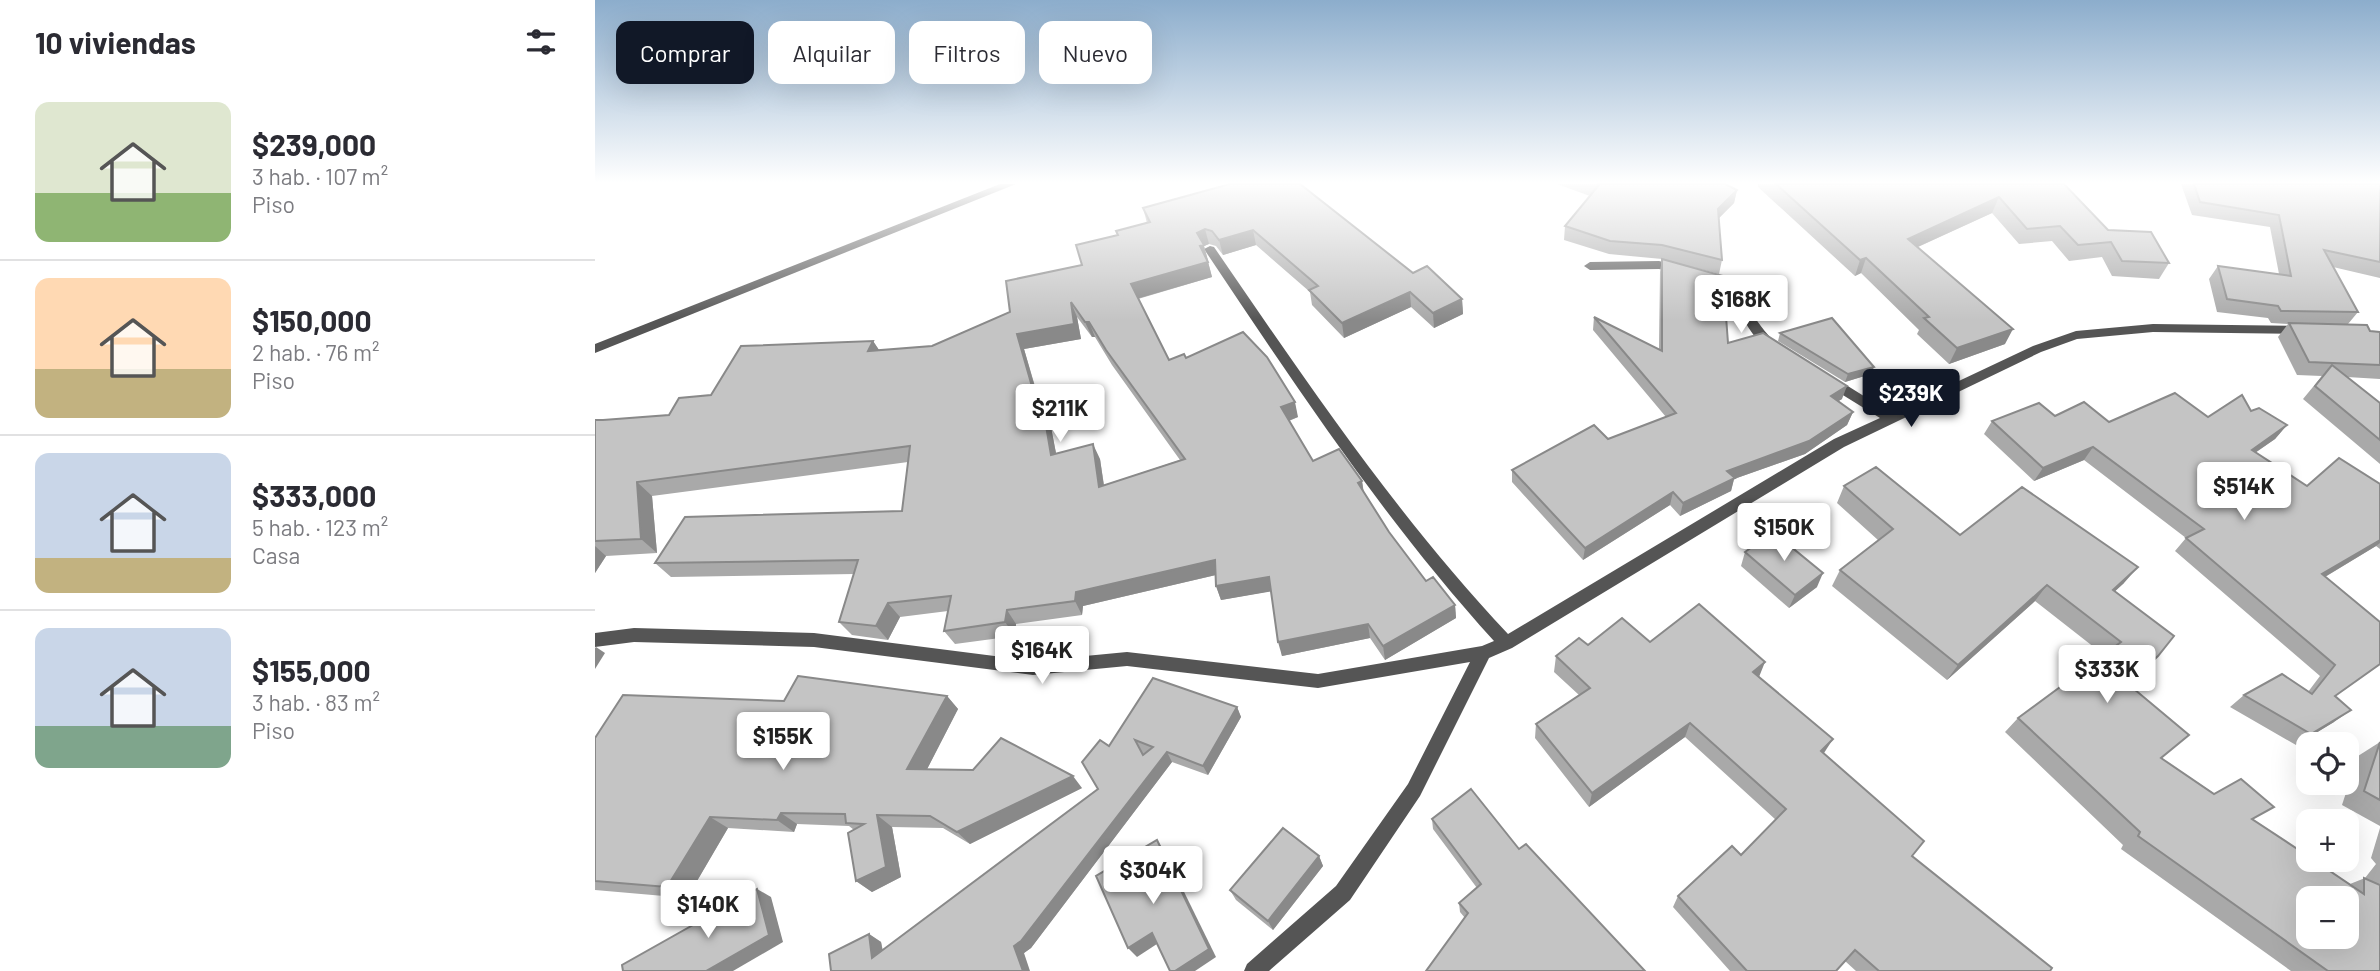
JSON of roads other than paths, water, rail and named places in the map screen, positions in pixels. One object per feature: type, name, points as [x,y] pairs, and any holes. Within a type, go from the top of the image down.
[{"type":"street","points":[[595,349],[897,229]]},
{"type":"street","points":[[1210,249],[1358,468],[1477,614],[1506,643]]},
{"type":"street","points":[[1590,266],[1659,265],[1721,281],[1734,291],[1764,341],[1784,353]]},
{"type":"street","points":[[595,640],[633,635],[814,639],[1033,668],[1127,659],[1318,681],[1483,653],[1506,643],[1839,443],[2038,349],[2076,335],[2153,328],[2317,331]]},
{"type":"street","points":[[1819,374],[1891,419]]},
{"type":"street","points":[[1254,971],[1343,893],[1414,790],[1483,653]]}]
